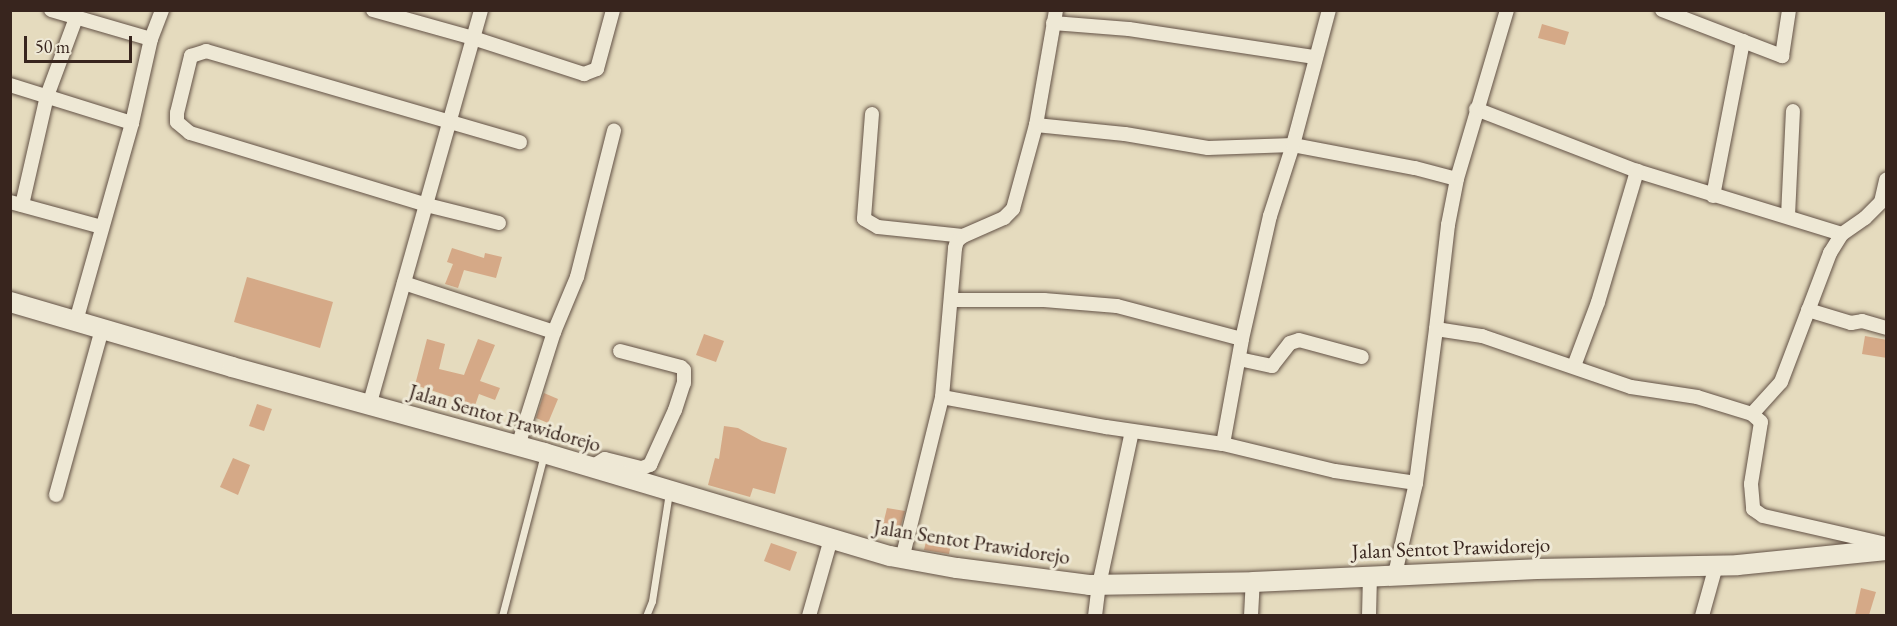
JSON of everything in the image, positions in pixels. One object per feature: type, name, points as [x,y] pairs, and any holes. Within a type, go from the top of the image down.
[{"type":"main road","name":"Jalan Sentot Prawidorejo","points":[[10,303],[369,406],[544,453],[902,559],[1099,585],[1253,582],[1395,574],[1716,566],[1887,550]]},
{"type":"street","points":[[51,10],[151,39]]},
{"type":"street","points":[[76,321],[132,123],[151,39],[162,10]]},
{"type":"street","points":[[373,10],[473,38],[584,74],[591,74],[597,69],[613,10]]},
{"type":"street","points":[[369,406],[481,10]]},
{"type":"street","points":[[1223,444],[1242,339],[1270,216],[1293,145],[1329,10]]},
{"type":"street","points":[[1395,574],[1416,483],[1448,225],[1457,179],[1507,10]]},
{"type":"street","points":[[1662,10],[1782,56],[1789,10]]},
{"type":"street","points":[[902,559],[942,397],[957,241],[963,236],[1004,218],[1013,209],[1035,125],[1054,16],[1315,57]]},
{"type":"street","points":[[76,18],[47,96],[16,204],[102,227]]},
{"type":"street","points":[[1713,196],[1743,41]]},
{"type":"street","points":[[499,223],[427,205],[190,133],[177,122],[177,113],[191,56],[206,51],[449,124],[520,142]]},
{"type":"street","points":[[10,85],[132,123]]},
{"type":"street","points":[[1476,110],[1637,171],[1842,234]]},
{"type":"street","points":[[1788,216],[1793,111]]},
{"type":"street","points":[[872,114],[864,219],[878,227],[963,236]]},
{"type":"street","points":[[1035,125],[1125,134],[1208,148],[1293,145],[1415,168],[1457,179]]},
{"type":"street","points":[[518,446],[554,332],[577,277],[614,131]]},
{"type":"street","points":[[1574,366],[1598,302],[1637,171]]},
{"type":"street","points":[[1752,414],[1781,382],[1830,253],[1842,234],[1865,218],[1881,202],[1887,180]]},
{"type":"street","points":[[404,283],[554,332]]},
{"type":"street","points":[[951,300],[1044,300],[1117,306],[1242,339]]},
{"type":"street","points":[[1808,310],[1851,323],[1862,321],[1887,328]]},
{"type":"street","points":[[56,495],[102,328]]},
{"type":"street","points":[[1436,329],[1482,336],[1631,387],[1697,397],[1752,414],[1761,422],[1751,484],[1753,509],[1763,516],[1887,544]]},
{"type":"street","points":[[1239,359],[1272,366],[1290,343],[1299,340],[1362,357]]},
{"type":"street","points":[[592,467],[605,459],[642,468],[650,465],[675,410],[684,383],[685,374],[681,368],[620,351]]},
{"type":"street","points":[[942,397],[1132,431],[1223,444],[1335,471],[1416,483]]},
{"type":"street","points":[[1095,615],[1099,585],[1132,431]]},
{"type":"street","points":[[809,615],[831,539]]},
{"type":"street","points":[[1702,615],[1716,566]]},
{"type":"street","points":[[1368,615],[1370,575]]},
{"type":"street","points":[[1251,615],[1253,582]]},
{"type":"lane","points":[[502,615],[544,453]]},
{"type":"lane","points":[[646,615],[652,601],[669,491]]},
{"type":"building","points":[[1542,24],[1569,32],[1565,45],[1538,38]]},
{"type":"building","points":[[452,248],[484,258],[485,253],[502,257],[496,278],[464,270],[458,288],[445,284],[453,264],[447,262]]},
{"type":"building","points":[[247,277],[333,302],[320,348],[234,322]]},
{"type":"building","points":[[704,334],[724,341],[716,362],[696,355]]},
{"type":"building","points":[[1865,336],[1887,340],[1887,358],[1862,354]]},
{"type":"building","points":[[427,339],[445,344],[439,369],[464,375],[478,339],[495,345],[480,381],[500,388],[495,400],[479,394],[472,414],[460,410],[464,401],[415,385]]},
{"type":"building","points":[[544,393],[558,399],[548,423],[536,418]]},
{"type":"building","points":[[257,404],[272,409],[264,431],[249,426]]},
{"type":"building","points":[[724,426],[738,428],[762,441],[787,448],[775,494],[753,488],[750,497],[708,485],[715,458],[719,459]]},
{"type":"building","points":[[233,458],[250,465],[238,495],[220,487]]},
{"type":"building","points":[[887,508],[905,511],[898,536],[881,533]]},
{"type":"building","points":[[928,533],[952,539],[949,554],[924,550]]},
{"type":"building","points":[[771,543],[797,552],[790,571],[764,561]]},
{"type":"building","points":[[1861,588],[1876,592],[1869,615],[1855,615]]}]
